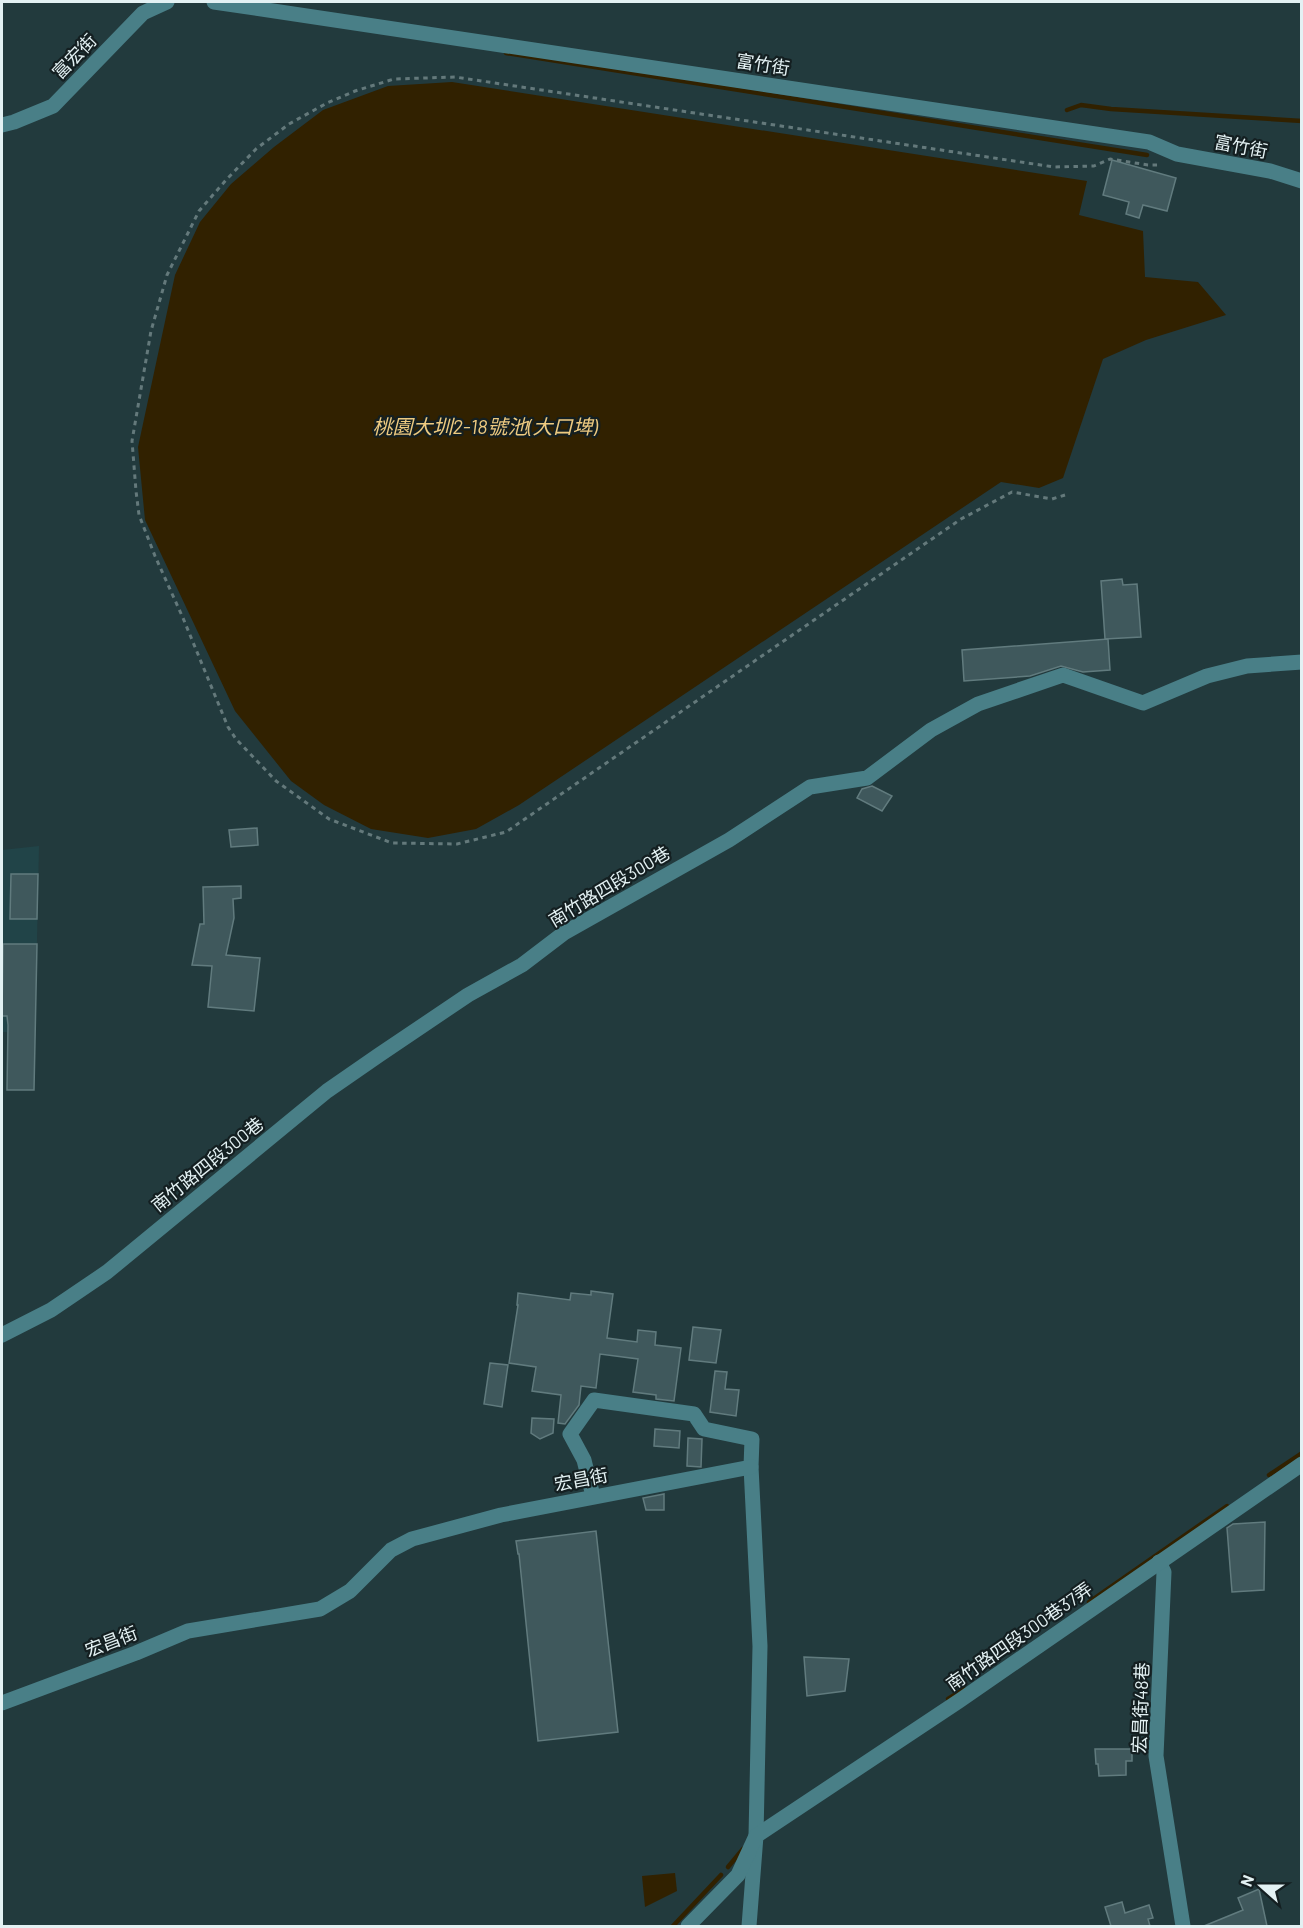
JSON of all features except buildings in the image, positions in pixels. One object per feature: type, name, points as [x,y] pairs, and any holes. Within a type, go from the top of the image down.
[{"type":"street","name":"富宏街","points":[[2,125],[53,106],[143,13],[167,2]]},
{"type":"street","name":"富竹街","points":[[214,2],[1149,142],[1177,154],[1270,171],[1302,181]]},
{"type":"street","name":"南竹路四段300巷","points":[[2,1335],[51,1310],[107,1272],[327,1092],[378,1055],[468,995],[522,965],[564,933],[729,840],[810,787],[867,778],[931,730],[978,704],[1063,675],[1143,703],[1207,676],[1247,666],[1302,662]]},
{"type":"street","points":[[593,1496],[584,1460],[570,1434],[594,1400],[694,1414],[704,1429],[752,1439],[751,1467],[760,1646],[756,1836],[748,1926]]},
{"type":"street","name":"南竹路四段300巷37弄","points":[[756,1836],[959,1701],[1302,1464]]},
{"type":"street","name":"宏昌街","points":[[2,1703],[188,1631],[320,1609],[350,1591],[391,1550],[412,1539],[501,1515],[751,1467]]},
{"type":"street","name":"宏昌街48巷","points":[[1159,1562],[1164,1572],[1156,1756],[1184,1926]]},
{"type":"street","points":[[688,1926],[738,1875],[756,1836]]},
{"type":"path","points":[[1065,495],[1052,499],[1012,492],[961,519],[506,832],[457,844],[392,843],[329,819],[276,782],[236,739],[228,727],[139,515],[132,441],[151,331],[167,275],[199,211],[256,149],[289,124],[345,95],[394,79],[455,77],[1054,167],[1094,166],[1110,159],[1148,165],[1165,164],[1177,154]]},
{"type":"shaded area","points":[[39,846],[35,1033],[2,1032],[2,850]]},
{"type":"water","name":"桃園大圳2-18號池(大口埤)","points":[[452,82],[1087,181],[1079,215],[1143,231],[1145,277],[1198,282],[1226,315],[1146,340],[1103,359],[1063,478],[1039,488],[1001,482],[519,805],[476,829],[428,838],[371,829],[324,805],[291,781],[235,711],[145,520],[138,447],[175,275],[200,222],[231,184],[274,147],[323,110],[388,86]]},
{"type":"water","points":[[675,1873],[677,1891],[645,1907],[642,1876]]},
{"type":"waterway","points":[[506,53],[1147,155]]},
{"type":"waterway","points":[[1067,110],[1081,105],[1111,109],[1302,121]]},
{"type":"waterway","points":[[1269,1475],[1302,1453]]},
{"type":"waterway","points":[[1089,1602],[1227,1506]]},
{"type":"waterway","points":[[948,1699],[964,1689]]},
{"type":"waterway","points":[[728,1867],[743,1849]]},
{"type":"waterway","points":[[673,1926],[721,1875]]}]
